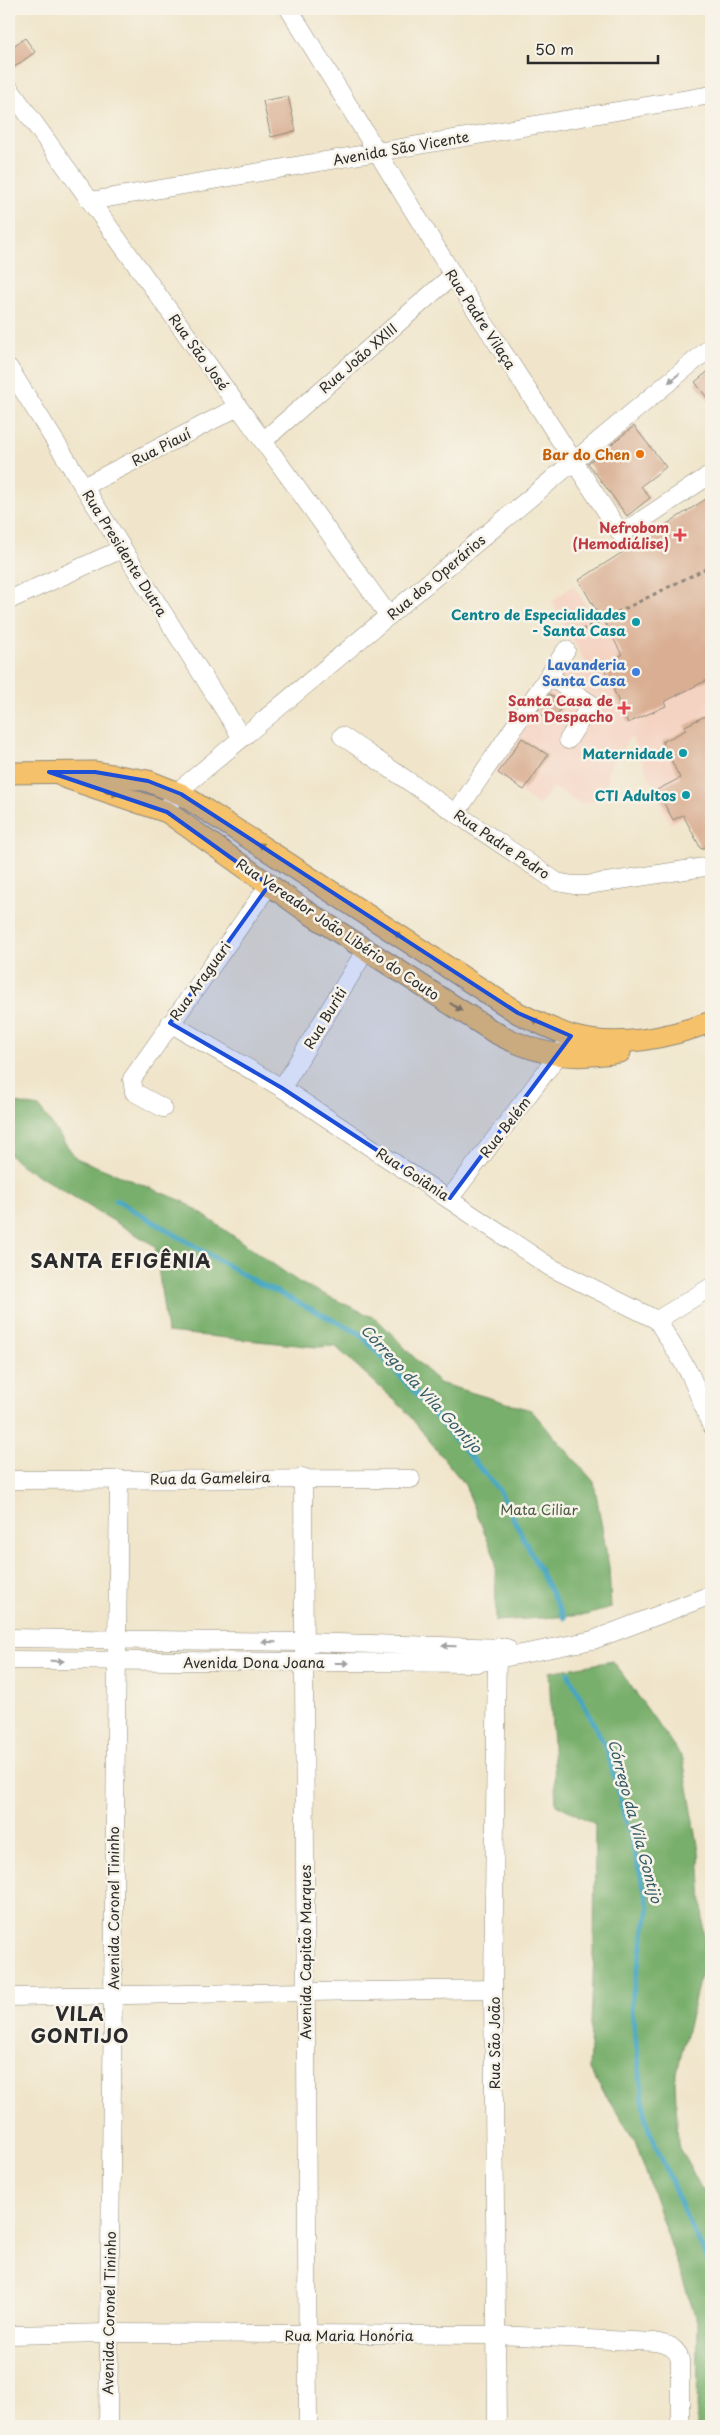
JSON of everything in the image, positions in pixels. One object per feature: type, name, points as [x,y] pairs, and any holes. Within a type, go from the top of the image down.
[{"type":"main road","name":"Rua Vereador João Libério do Couto","points":[[50,772],[83,785],[167,812],[269,885],[494,1032],[517,1044],[559,1056],[609,1054],[635,1046]]},
{"type":"main road","name":"Rua Vereador João Libério do Couto","points":[[9,774],[95,772],[148,781],[176,793],[217,816],[518,1013],[571,1036],[635,1046]]},
{"type":"main road","points":[[635,1046],[711,1022]]},
{"type":"main road","points":[[635,1046],[711,1032]]},
{"type":"street","name":"Rua Padre Vilaça","points":[[289,9],[379,152],[453,275],[621,534],[711,474]]},
{"type":"street","name":"Rua São José","points":[[9,88],[389,616]]},
{"type":"street","name":"Avenida São Vicente","points":[[90,201],[711,95]]},
{"type":"street","name":"Rua João XXIII","points":[[263,441],[453,275]]},
{"type":"street","name":"Rua dos Operários","points":[[167,812],[176,793],[711,347]]},
{"type":"street","name":"Rua Presidente Dutra","points":[[9,368],[242,738]]},
{"type":"street","name":"Rua Piauí","points":[[84,487],[238,407]]},
{"type":"street","points":[[9,600],[122,549]]},
{"type":"street","points":[[456,813],[566,650]]},
{"type":"street","points":[[549,676],[591,704],[568,740]]},
{"type":"street","name":"Rua Padre Pedro","points":[[342,736],[557,882],[573,886],[588,885],[711,866]]},
{"type":"street","name":"Rua Araguari","points":[[163,1108],[134,1092],[132,1079],[269,885]]},
{"type":"street","name":"Rua Buriti","points":[[282,1088],[367,948]]},
{"type":"street","name":"Rua Goiânia","points":[[170,1023],[282,1088],[450,1198],[550,1267],[657,1320]]},
{"type":"street","name":"Rua Belém","points":[[450,1198],[559,1056],[571,1036]]},
{"type":"street","points":[[711,1287],[657,1320],[690,1374],[711,1425]]},
{"type":"street","name":"Avenida Capitão Marques","points":[[303,1478],[308,2426]]},
{"type":"street","name":"Rua da Gameleira","points":[[9,1480],[411,1478]]},
{"type":"street","name":"Avenida Coronel Tininho","points":[[108,2426],[118,1479]]},
{"type":"street","points":[[498,1654],[530,1652],[592,1640],[711,1596]]},
{"type":"street","name":"Avenida Dona Joana","points":[[9,1638],[304,1642],[498,1654]]},
{"type":"street","name":"Avenida Dona Joana","points":[[9,1660],[477,1663],[498,1654]]},
{"type":"street","name":"Rua São João","points":[[496,2426],[493,1988],[498,1654]]},
{"type":"street","points":[[9,1997],[493,1988]]},
{"type":"street","name":"Rua Maria Honória","points":[[9,2335],[108,2333],[308,2336],[496,2335],[655,2342],[671,2346],[677,2351],[680,2360],[680,2426]]},
{"type":"path","points":[[574,634],[711,566]]},
{"type":"highlighted area","points":[[49,772],[95,772],[148,781],[181,794],[518,1013],[571,1036],[450,1198],[282,1088],[170,1023],[269,885],[167,812]]},
{"type":"shaded area","name":"Santa Casa de Bom Despacho","points":[[711,563],[711,804],[670,824],[631,736],[608,770],[606,797],[581,804],[553,787],[539,806],[492,770],[564,669],[572,668],[584,661],[552,601],[574,585],[596,623]]},
{"type":"green space","name":"Mata Ciliar","points":[[9,1102],[39,1107],[76,1158],[185,1202],[300,1283],[377,1319],[439,1383],[531,1410],[594,1482],[609,1567],[611,1608],[586,1615],[496,1621],[495,1558],[465,1485],[404,1409],[335,1346],[317,1347],[167,1332],[155,1246],[19,1164],[9,1154]]},
{"type":"green space","points":[[613,1661],[683,1759],[699,1851],[705,1956],[675,2081],[678,2144],[711,2207],[711,2426],[697,2426],[698,2324],[635,2141],[589,2069],[594,1954],[595,1824],[556,1804],[549,1672]]},
{"type":"building","points":[[25,38],[35,52],[9,71],[9,49]]},
{"type":"building","points":[[288,96],[296,131],[271,137],[263,101]]},
{"type":"building","points":[[711,369],[711,403],[695,382]]},
{"type":"building","points":[[634,426],[666,467],[641,486],[650,498],[627,516],[588,463]]},
{"type":"building","points":[[706,499],[711,511],[711,678],[664,702],[666,706],[628,723],[604,668],[618,661],[616,658],[622,655],[601,615],[599,616],[579,580]]},
{"type":"building","points":[[549,694],[564,704],[552,722],[537,712]]},
{"type":"building","points":[[711,713],[711,844],[701,849],[683,815],[673,820],[657,790],[680,778],[662,742],[686,730],[685,726]]},
{"type":"building","points":[[522,738],[548,755],[524,790],[498,773]]},
{"type":"waterway","name":"Córrego da Vila Gontijo","points":[[116,1200],[249,1278],[359,1333],[406,1382],[499,1490],[564,1618]]},
{"type":"waterway","name":"Córrego da Vila Gontijo","points":[[568,1673],[607,1750],[649,1907],[631,2003],[646,2122],[687,2218],[711,2266]]},
{"type":"place","name":"Bar do Chen","points":[[640,454]]},
{"type":"place","name":"Nefrobom (Hemodiálise)","points":[[680,535]]},
{"type":"place","name":"Centro de Especialidades - Santa Casa","points":[[636,622]]},
{"type":"place","name":"Lavanderia Santa Casa","points":[[636,672]]},
{"type":"place","name":"Santa Casa de Bom Despacho","points":[[624,708]]},
{"type":"place","name":"Maternidade","points":[[683,753]]},
{"type":"place","name":"CTI Adultos","points":[[686,795]]},
{"type":"district","name":"SANTA EFIGÊNIA","points":[[121,1260]]},
{"type":"district","name":"VILA GONTIJO","points":[[80,2024]]}]
